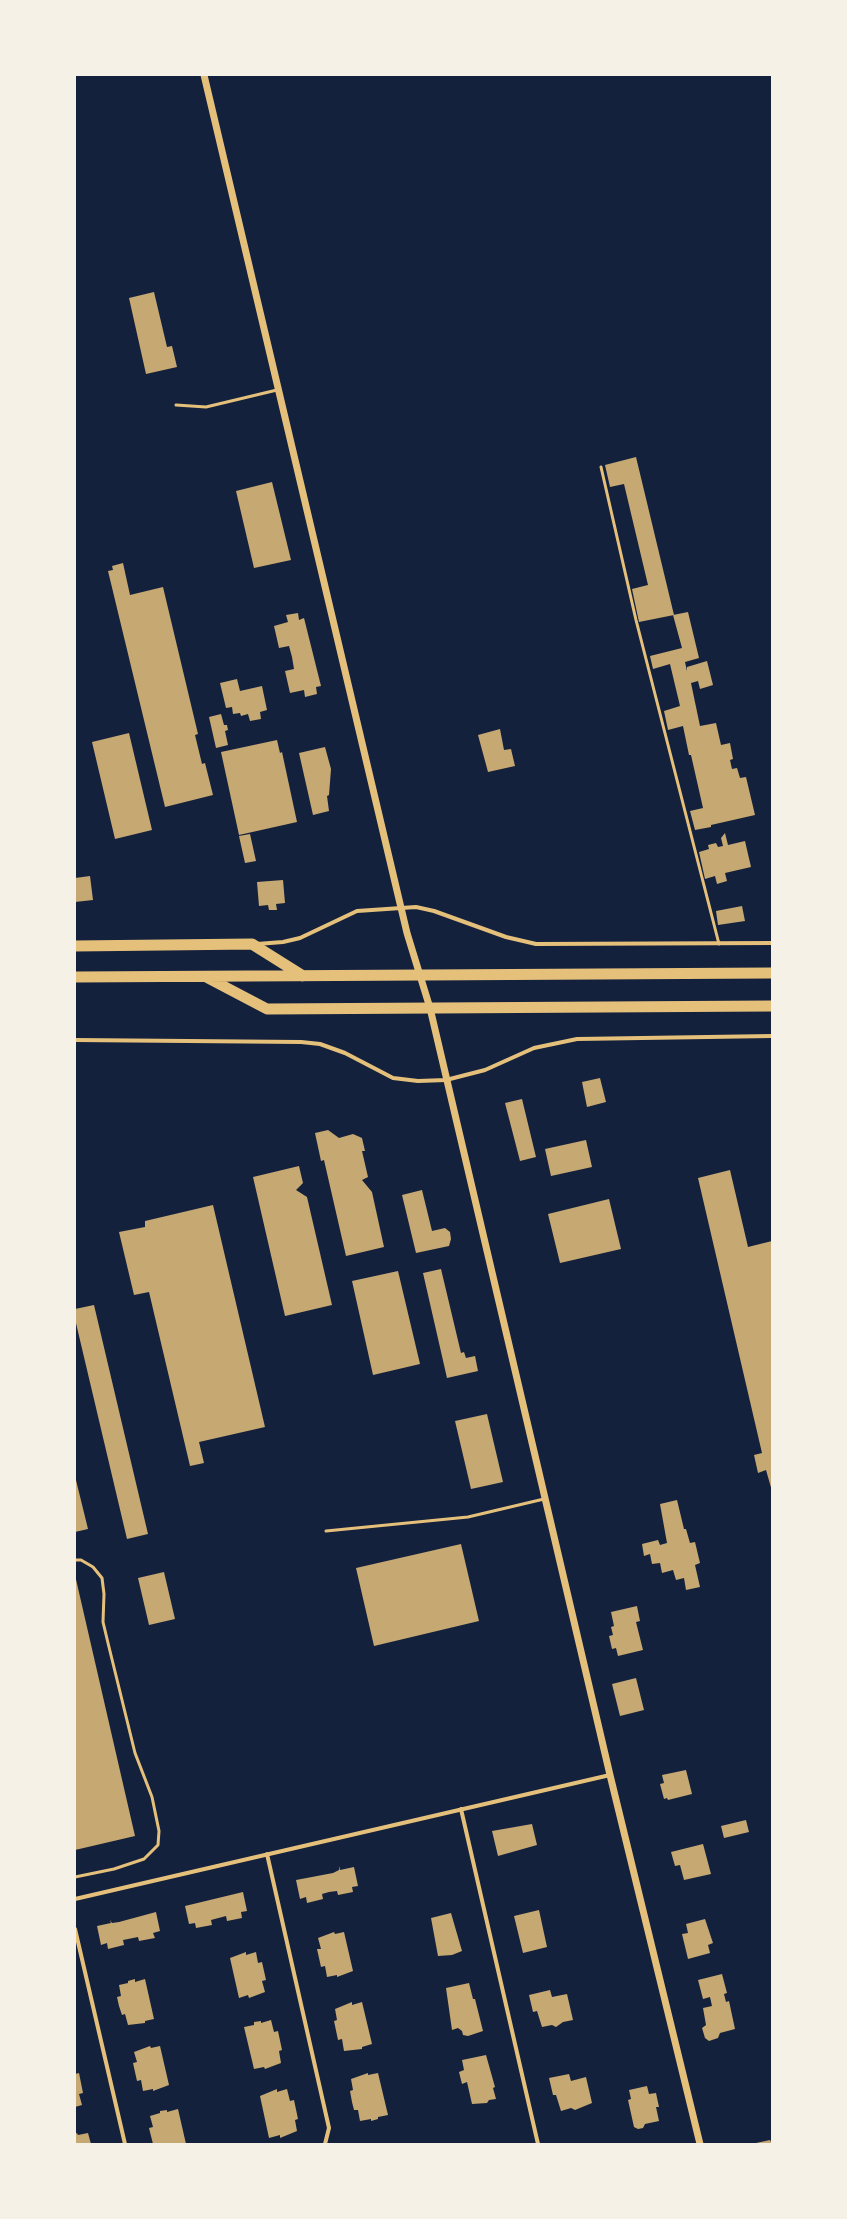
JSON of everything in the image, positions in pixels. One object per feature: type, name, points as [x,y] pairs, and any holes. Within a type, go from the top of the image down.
[{"type":"highway","points":[[75,946],[252,944],[303,976]]},
{"type":"highway","points":[[75,977],[772,973]]},
{"type":"highway","points":[[205,976],[267,1009],[772,1006]]},
{"type":"street","points":[[204,75],[277,390],[401,907],[419,975],[430,1008],[544,1498],[700,2144]]},
{"type":"street","points":[[252,944],[283,942],[300,938],[357,912],[401,907],[416,907],[506,938],[536,944],[772,943]]},
{"type":"street","points":[[75,1040],[301,1042],[320,1044],[345,1053],[370,1068],[393,1078],[418,1081],[446,1080],[485,1070],[534,1048],[577,1038],[772,1036]]},
{"type":"street","points":[[75,1899],[610,1775]]},
{"type":"street","points":[[461,1809],[538,2144]]},
{"type":"street","points":[[267,1854],[329,2128],[325,2144]]},
{"type":"street","points":[[75,1929],[125,2144]]},
{"type":"lane","points":[[176,405],[206,407],[277,390]]},
{"type":"lane","points":[[601,467],[636,620],[653,680],[702,882],[719,944]]},
{"type":"lane","points":[[326,1531],[468,1517],[544,1498]]},
{"type":"lane","points":[[75,1560],[81,1560],[93,1567],[102,1578],[104,1594],[103,1622],[135,1753],[152,1797],[159,1831],[158,1845],[144,1859],[114,1869],[75,1877]]},
{"type":"building","points":[[154,292],[167,347],[172,346],[177,367],[146,374],[129,298]]},
{"type":"building","points":[[636,457],[674,615],[639,622],[632,589],[648,585],[624,484],[610,487],[605,465]]},
{"type":"building","points":[[272,482],[291,560],[254,568],[236,491]]},
{"type":"building","points":[[123,563],[130,595],[163,587],[198,734],[195,735],[202,764],[205,763],[213,795],[165,807],[108,571],[113,570],[112,566]]},
{"type":"building","points":[[688,612],[699,658],[685,662],[687,671],[687,667],[707,661],[713,685],[700,689],[698,681],[691,683],[700,726],[716,723],[721,745],[730,743],[733,759],[730,760],[732,769],[737,768],[740,778],[746,777],[755,815],[695,830],[690,811],[703,808],[691,755],[689,755],[683,726],[668,730],[664,711],[680,706],[670,664],[653,669],[650,656],[682,648],[673,615]]},
{"type":"building","points":[[298,613],[299,620],[304,618],[321,686],[316,687],[317,694],[305,697],[304,690],[290,693],[285,671],[294,669],[292,657],[289,646],[279,648],[274,626],[288,622],[286,615]]},
{"type":"building","points":[[237,679],[240,691],[262,686],[267,710],[260,712],[261,719],[250,721],[248,714],[241,716],[240,713],[233,714],[232,707],[226,708],[220,683]]},
{"type":"building","points":[[221,714],[224,725],[227,725],[228,730],[225,731],[228,745],[216,748],[209,717]]},
{"type":"building","points":[[500,729],[504,750],[511,749],[515,766],[488,772],[478,735]]},
{"type":"building","points":[[129,733],[152,830],[115,839],[92,742]]},
{"type":"building","points":[[277,740],[280,753],[282,752],[297,822],[239,835],[221,752]]},
{"type":"building","points":[[325,747],[331,769],[329,795],[327,796],[329,811],[313,815],[299,753]]},
{"type":"building","points":[[725,833],[728,845],[745,841],[751,867],[725,873],[727,881],[717,884],[715,876],[705,879],[699,852],[709,849],[708,845],[716,843],[718,847],[723,846],[721,838]]},
{"type":"building","points":[[250,834],[256,861],[245,863],[239,836]]},
{"type":"building","points":[[90,876],[93,900],[75,902],[75,878]]},
{"type":"building","points":[[283,880],[285,903],[276,904],[277,910],[269,910],[268,905],[259,906],[257,882]]},
{"type":"building","points":[[742,906],[745,921],[718,925],[716,911]]},
{"type":"building","points":[[600,1078],[606,1102],[587,1107],[582,1082]]},
{"type":"building","points":[[522,1099],[536,1157],[520,1161],[505,1103]]},
{"type":"building","points":[[328,1130],[339,1138],[353,1134],[362,1138],[365,1151],[362,1151],[368,1177],[362,1180],[372,1192],[384,1247],[346,1256],[324,1160],[321,1161],[315,1133]]},
{"type":"building","points":[[586,1140],[592,1167],[551,1176],[545,1149]]},
{"type":"building","points":[[299,1166],[303,1183],[296,1190],[307,1197],[332,1305],[285,1316],[253,1177]]},
{"type":"building","points":[[730,1170],[748,1247],[772,1241],[772,1491],[766,1470],[758,1473],[754,1455],[762,1453],[698,1178]]},
{"type":"building","points":[[422,1190],[432,1231],[445,1228],[450,1232],[451,1239],[449,1246],[416,1253],[402,1195]]},
{"type":"building","points":[[609,1199],[621,1249],[560,1263],[548,1214]]},
{"type":"building","points":[[213,1205],[265,1427],[199,1442],[204,1463],[190,1466],[149,1292],[134,1295],[119,1232],[145,1227],[145,1221]]},
{"type":"building","points":[[441,1269],[461,1353],[464,1352],[466,1358],[475,1356],[478,1371],[447,1378],[423,1273]]},
{"type":"building","points":[[398,1271],[420,1364],[373,1375],[352,1281]]},
{"type":"building","points":[[94,1305],[148,1534],[127,1539],[75,1319],[75,1309]]},
{"type":"building","points":[[487,1414],[503,1482],[471,1489],[455,1421]]},
{"type":"building","points":[[75,1476],[88,1529],[75,1532]]},
{"type":"building","points":[[677,1500],[684,1529],[686,1529],[690,1543],[695,1542],[700,1563],[695,1565],[700,1587],[686,1590],[684,1578],[676,1580],[673,1570],[662,1573],[660,1563],[652,1564],[650,1554],[644,1556],[642,1544],[658,1540],[660,1545],[667,1543],[660,1504]]},
{"type":"building","points":[[461,1544],[479,1621],[374,1646],[356,1568]]},
{"type":"building","points":[[164,1572],[175,1619],[149,1625],[138,1578]]},
{"type":"building","points":[[75,1575],[135,1836],[75,1850]]},
{"type":"building","points":[[637,1606],[640,1621],[636,1622],[643,1650],[618,1656],[616,1648],[612,1649],[609,1636],[613,1635],[611,1627],[614,1626],[611,1612]]},
{"type":"building","points":[[636,1678],[644,1710],[620,1716],[612,1684]]},
{"type":"building","points":[[686,1770],[692,1794],[668,1800],[667,1798],[664,1799],[660,1784],[664,1783],[662,1775]]},
{"type":"building","points":[[746,1820],[749,1832],[724,1838],[721,1826]]},
{"type":"building","points":[[532,1824],[537,1845],[498,1856],[492,1831]]},
{"type":"building","points":[[703,1844],[711,1874],[684,1880],[680,1865],[675,1866],[671,1852]]},
{"type":"building","points":[[339,1866],[340,1870],[354,1867],[358,1886],[352,1887],[353,1892],[338,1895],[337,1891],[329,1892],[322,1894],[323,1899],[307,1903],[306,1897],[300,1899],[296,1880],[333,1873],[339,1870]]},
{"type":"building","points":[[243,1892],[247,1911],[241,1912],[242,1918],[227,1921],[226,1916],[211,1920],[212,1925],[196,1928],[195,1923],[189,1924],[185,1906]]},
{"type":"building","points":[[539,1910],[547,1947],[523,1953],[514,1916]]},
{"type":"building","points":[[156,1912],[160,1931],[153,1933],[155,1938],[139,1941],[138,1937],[123,1940],[124,1945],[108,1949],[107,1943],[101,1945],[97,1926],[111,1923],[110,1920],[112,1923],[119,1922]]},
{"type":"building","points":[[451,1913],[462,1951],[452,1955],[438,1956],[431,1918]]},
{"type":"building","points":[[705,1919],[713,1943],[708,1945],[710,1953],[688,1959],[682,1934],[688,1933],[686,1924]]},
{"type":"building","points":[[334,1932],[335,1934],[344,1932],[353,1971],[337,1977],[337,1975],[327,1977],[325,1966],[321,1967],[317,1949],[321,1949],[318,1938]]},
{"type":"building","points":[[246,1952],[246,1955],[256,1952],[258,1963],[262,1962],[266,1980],[262,1981],[265,1992],[249,1998],[248,1995],[239,1998],[230,1958]]},
{"type":"building","points":[[722,1974],[727,1993],[724,1994],[726,2002],[729,2001],[735,2029],[720,2033],[718,2038],[709,2041],[705,2038],[702,2028],[706,2025],[703,2008],[712,2006],[710,1997],[703,1999],[698,1980]]},
{"type":"building","points":[[135,1979],[135,1982],[145,1979],[154,2019],[145,2021],[145,2023],[128,2025],[125,2014],[122,2015],[117,1997],[121,1996],[119,1985],[128,1983],[128,1981]]},
{"type":"building","points":[[469,1983],[473,1999],[475,1999],[483,2031],[468,2036],[463,2035],[462,2031],[458,2028],[452,2030],[446,1988]]},
{"type":"building","points":[[550,1990],[552,1997],[567,1994],[573,2020],[563,2022],[556,2027],[552,2025],[542,2027],[537,2011],[533,2012],[529,1995]]},
{"type":"building","points":[[352,2002],[352,2005],[362,2002],[372,2044],[362,2047],[362,2049],[344,2051],[342,2039],[338,2040],[334,2021],[337,2020],[335,2009]]},
{"type":"building","points":[[271,2020],[274,2032],[278,2031],[282,2050],[279,2051],[281,2063],[265,2069],[264,2067],[254,2069],[244,2027],[254,2025],[254,2022],[261,2021],[261,2023]]},
{"type":"building","points":[[150,2046],[151,2048],[160,2046],[169,2085],[153,2091],[153,2089],[143,2091],[141,2080],[137,2081],[133,2063],[137,2062],[134,2052]]},
{"type":"building","points":[[486,2055],[495,2087],[493,2088],[496,2099],[489,2100],[487,2103],[472,2104],[467,2082],[462,2084],[459,2072],[464,2070],[462,2060]]},
{"type":"building","points":[[79,2073],[83,2093],[79,2094],[82,2105],[75,2107],[75,2074]]},
{"type":"building","points":[[368,2073],[368,2075],[378,2073],[388,2115],[378,2117],[378,2119],[371,2121],[371,2119],[360,2121],[358,2110],[354,2110],[352,2102],[350,2091],[353,2090],[351,2079]]},
{"type":"building","points":[[569,2074],[571,2081],[586,2077],[592,2103],[575,2110],[571,2108],[561,2111],[556,2095],[553,2095],[549,2078]]},
{"type":"building","points":[[647,2086],[649,2094],[656,2093],[659,2107],[656,2107],[659,2121],[645,2124],[643,2128],[638,2129],[634,2127],[628,2100],[631,2099],[629,2090]]},
{"type":"building","points":[[277,2089],[277,2092],[287,2089],[290,2101],[294,2100],[298,2119],[295,2120],[297,2131],[280,2138],[280,2135],[269,2138],[260,2096]]},
{"type":"building","points":[[178,2109],[186,2144],[153,2144],[149,2128],[153,2127],[150,2116],[160,2113],[160,2111],[167,2110],[167,2112]]},
{"type":"building","points":[[77,2133],[78,2135],[88,2133],[91,2144],[75,2144],[75,2134]]},
{"type":"building","points":[[770,2140],[772,2144],[756,2144],[756,2143]]}]
